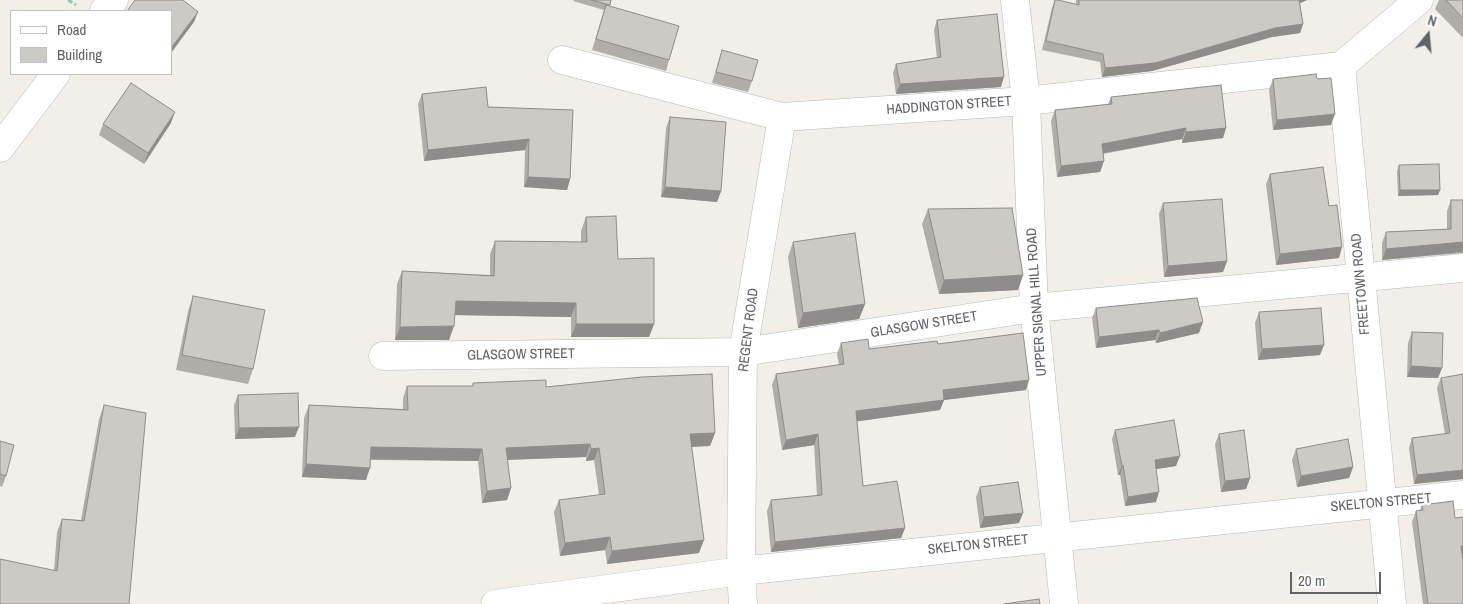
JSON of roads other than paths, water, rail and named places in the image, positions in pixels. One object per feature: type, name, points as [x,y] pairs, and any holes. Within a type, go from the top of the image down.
[{"type":"street","points":[[105,10],[114,0]]},
{"type":"street","name":"UPPER SIGNAL HILL ROAD","points":[[1015,0],[1026,101],[1034,308],[1064,604]]},
{"type":"street","points":[[1341,66],[1419,0]]},
{"type":"street","name":"HADDINGTON STREET","points":[[562,60],[782,117],[1026,101],[1341,66]]},
{"type":"street","name":"FREETOWN ROAD","points":[[1341,66],[1392,604]]},
{"type":"street","points":[[0,148],[55,75]]},
{"type":"street","name":"REGENT ROAD","points":[[743,604],[741,571],[743,352],[782,117]]},
{"type":"street","name":"GLASGOW STREET","points":[[384,356],[743,352],[1034,308],[1463,268]]},
{"type":"street","name":"SKELTON STREET","points":[[495,604],[741,571],[1381,502],[1463,495]]}]
